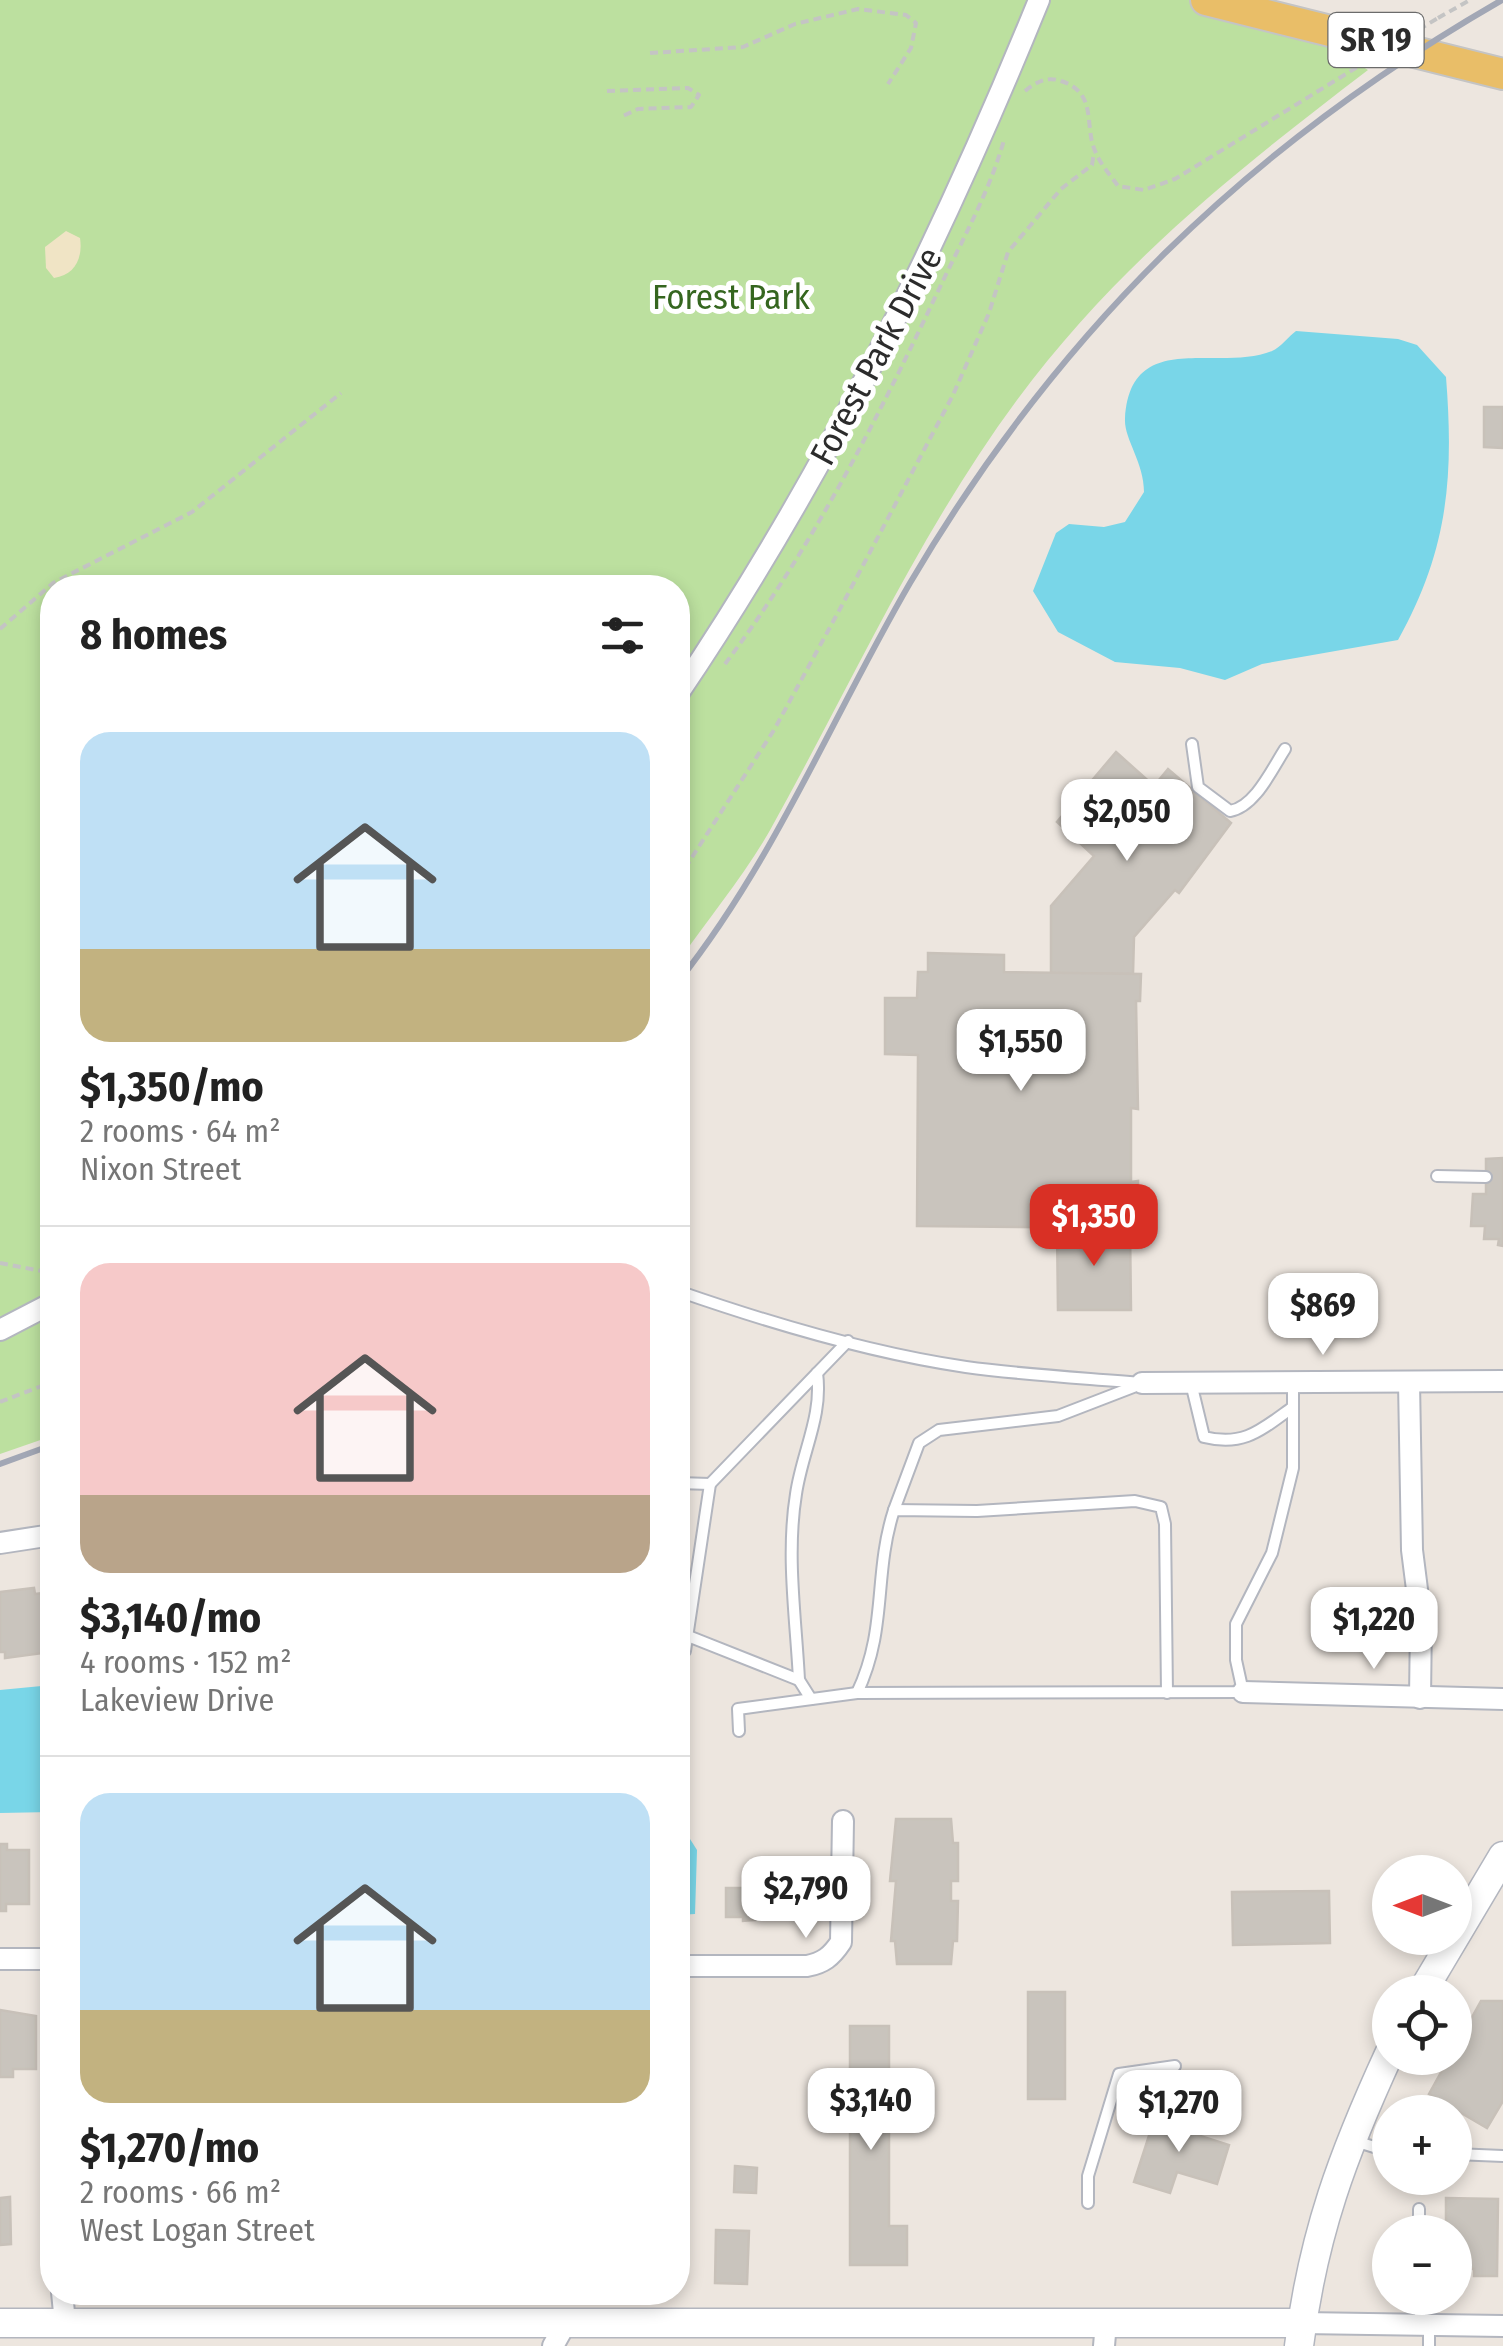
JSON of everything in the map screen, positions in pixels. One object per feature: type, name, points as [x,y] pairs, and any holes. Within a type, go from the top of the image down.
[{"type":"main road","name":"SR 19","points":[[1206,0],[1503,74]]},
{"type":"street","name":"Forest Park Drive","points":[[690,675],[786,523],[853,406],[955,202],[1039,0]]},
{"type":"street","points":[[0,1330],[40,1309]]},
{"type":"street","points":[[1409,1382],[1412,1550],[1421,1621],[1420,1698]]},
{"type":"street","points":[[1142,1383],[1503,1382]]},
{"type":"street","points":[[0,1543],[40,1537]]},
{"type":"street","points":[[1243,1692],[1503,1700]]},
{"type":"street","points":[[690,1966],[806,1966],[834,1953],[840,1942],[843,1820]]},
{"type":"street","points":[[1432,1975],[1503,1856]]},
{"type":"street","points":[[0,1959],[40,1959]]},
{"type":"street","points":[[1300,2334],[1324,2216],[1350,2139],[1379,2075]]},
{"type":"street","points":[[63,2305],[64,2323]]},
{"type":"street","points":[[554,2346],[568,2321]]},
{"type":"street","points":[[0,2324],[568,2321],[1104,2334],[1426,2332],[1503,2326]]},
{"type":"lane","points":[[1192,744],[1198,787],[1230,812],[1238,810],[1262,785],[1285,749]]},
{"type":"lane","points":[[1438,1176],[1486,1177]]},
{"type":"lane","points":[[690,1295],[754,1318],[966,1367],[1142,1383]]},
{"type":"lane","points":[[690,1622],[710,1484],[848,1340]]},
{"type":"lane","points":[[811,1699],[799,1680],[791,1537],[796,1491],[820,1396],[817,1373]]},
{"type":"lane","points":[[857,1693],[872,1660],[880,1626],[884,1543],[919,1443],[938,1430],[1058,1416],[1142,1383]]},
{"type":"lane","points":[[1191,1384],[1204,1437],[1229,1444],[1258,1432],[1293,1407]]},
{"type":"lane","points":[[739,1732],[738,1709],[857,1693],[1243,1692],[1236,1660],[1236,1624],[1272,1553],[1292,1468],[1293,1384]]},
{"type":"lane","points":[[690,1483],[710,1484]]},
{"type":"lane","points":[[894,1510],[976,1511],[1136,1501],[1161,1507],[1166,1693]]},
{"type":"lane","points":[[690,1637],[799,1680]]},
{"type":"lane","points":[[1088,2204],[1088,2176],[1119,2074],[1175,2066]]},
{"type":"lane","points":[[1350,2139],[1372,2146]]},
{"type":"lane","points":[[1472,2155],[1503,2156]]},
{"type":"lane","points":[[1419,2209],[1419,2215]]},
{"type":"path","points":[[1094,152],[1118,186],[1158,186],[1470,0]]},
{"type":"path","points":[[650,54],[743,47],[795,24],[869,9],[906,15],[916,23],[911,48],[888,84]]},
{"type":"path","points":[[690,860],[774,730],[953,395],[989,313],[1008,252],[1061,189],[1092,164],[1092,118],[1078,92],[1065,82],[1047,79],[1020,97]]},
{"type":"path","points":[[607,91],[688,88],[699,95],[698,103],[691,107],[638,109],[623,116]]},
{"type":"path","points":[[70,575],[192,512],[341,392]]},
{"type":"path","points":[[0,629],[40,595]]},
{"type":"path","points":[[0,1263],[40,1271]]},
{"type":"path","points":[[0,1402],[40,1387]]},
{"type":"green space","name":"Forest Park","points":[[0,0],[1193,0],[1282,17],[1368,70],[1226,183],[1137,263],[1055,351],[1017,400],[916,557],[769,832],[690,946],[690,575],[40,575],[40,1440],[0,1454]]},
{"type":"sand","points":[[66,231],[80,238],[79,259],[67,273],[54,278],[46,268],[45,247]]},
{"type":"water","points":[[1296,331],[1398,339],[1417,345],[1446,377],[1449,448],[1444,513],[1428,575],[1398,640],[1262,664],[1225,680],[1180,668],[1115,662],[1058,632],[1033,591],[1056,533],[1069,524],[1104,527],[1125,522],[1144,492],[1125,419],[1131,391],[1142,373],[1159,363],[1180,359],[1250,356],[1272,351]]},
{"type":"water","points":[[40,1686],[40,1812],[0,1813],[0,1690]]},
{"type":"water","points":[[690,1839],[697,1850],[695,1914],[690,1914]]},
{"type":"building","points":[[1484,407],[1503,407],[1503,448],[1484,447]]},
{"type":"building","points":[[1116,752],[1154,786],[1168,769],[1231,823],[1179,893],[1175,890],[1134,937],[1133,974],[1051,973],[1051,906],[1094,856],[1057,822]]},
{"type":"building","points":[[928,953],[1004,955],[1004,972],[1141,974],[1140,1001],[1136,1001],[1138,1109],[1131,1108],[1131,1182],[1138,1181],[1138,1228],[917,1226],[918,1055],[885,1054],[885,998],[917,998],[918,972],[928,972]]},
{"type":"building","points":[[1503,1158],[1503,1246],[1498,1245],[1499,1239],[1484,1239],[1485,1226],[1471,1226],[1473,1194],[1486,1194],[1486,1159]]},
{"type":"building","points":[[1057,1227],[1130,1228],[1131,1310],[1058,1310]]},
{"type":"building","points":[[34,1588],[35,1594],[40,1593],[40,1653],[5,1658],[5,1652],[0,1652],[0,1592]]},
{"type":"building","points":[[896,1819],[951,1819],[953,1843],[958,1843],[958,1881],[951,1881],[951,1901],[958,1901],[957,1941],[953,1941],[951,1964],[897,1964],[895,1941],[891,1941],[896,1881],[890,1881]]},
{"type":"building","points":[[0,1844],[7,1844],[7,1850],[29,1850],[29,1904],[6,1904],[6,1911],[0,1911]]},
{"type":"building","points":[[726,1888],[789,1888],[789,1917],[743,1921],[743,1917],[726,1917]]},
{"type":"building","points":[[1329,1891],[1330,1943],[1233,1945],[1232,1892]]},
{"type":"building","points":[[1028,1992],[1065,1992],[1065,2099],[1028,2099]]},
{"type":"building","points":[[1481,2001],[1503,2001],[1503,2101],[1487,2128],[1472,2119],[1472,2095],[1429,2094],[1440,2075],[1472,2075],[1472,2017]]},
{"type":"building","points":[[0,2010],[36,2016],[36,2069],[13,2069],[13,2077],[0,2077]]},
{"type":"building","points":[[850,2026],[889,2026],[889,2226],[907,2226],[907,2265],[850,2265]]},
{"type":"building","points":[[1156,2114],[1193,2126],[1191,2133],[1229,2145],[1217,2184],[1177,2172],[1170,2193],[1134,2182]]},
{"type":"building","points":[[735,2166],[757,2168],[756,2193],[734,2192]]},
{"type":"building","points":[[10,2197],[11,2244],[0,2245],[0,2198]]},
{"type":"building","points":[[1446,2198],[1498,2199],[1497,2276],[1474,2276],[1472,2215],[1446,2215]]},
{"type":"building","points":[[716,2230],[749,2231],[747,2284],[715,2283]]},
{"type":"railway","points":[[690,966],[773,837],[910,583],[1029,406],[1095,326],[1166,252],[1242,182],[1323,117],[1502,0]]},
{"type":"railway","points":[[0,1464],[40,1449]]}]
